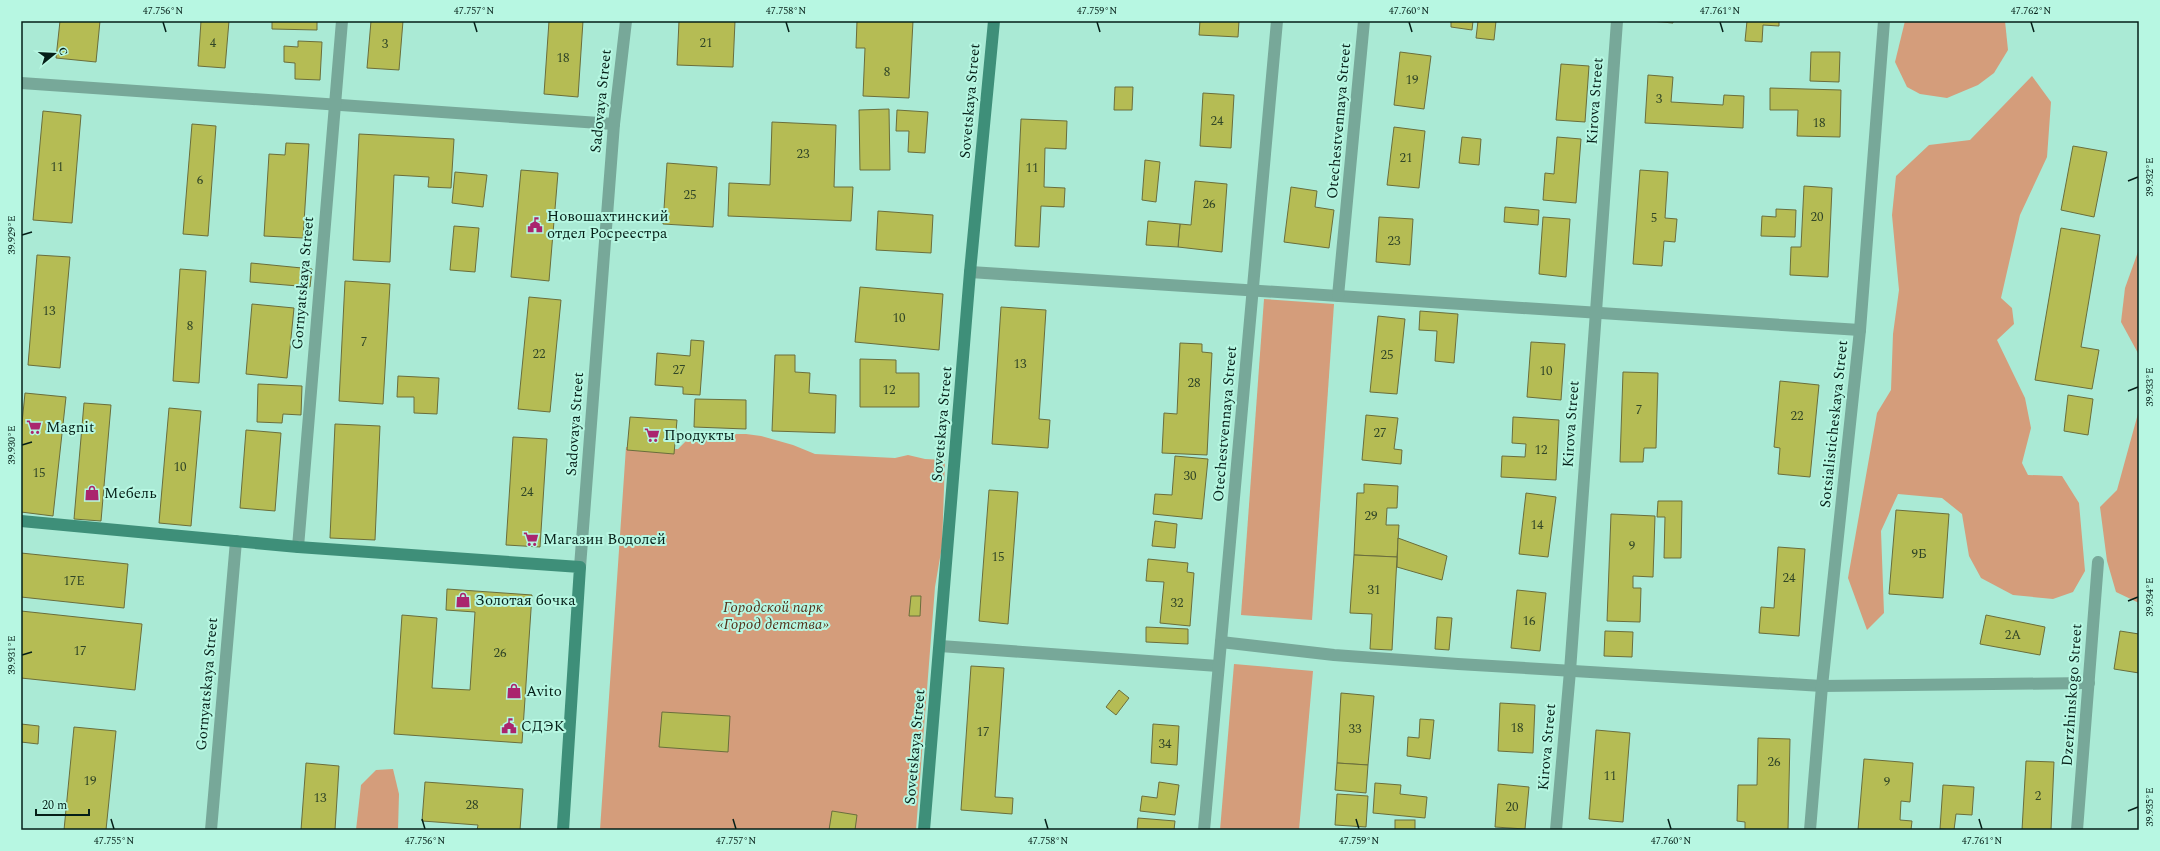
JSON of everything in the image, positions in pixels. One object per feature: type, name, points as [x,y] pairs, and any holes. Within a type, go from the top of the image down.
[{"type":"street","name":"Gornyatskaya Street","points":[[298,547],[342,21]]},
{"type":"street","name":"Sadovaya Street","points":[[563,830],[580,567],[614,124],[626,21]]},
{"type":"street","name":"Sovetskaya Street","points":[[924,830],[970,272],[994,21]]},
{"type":"street","name":"Otechestvennaya Street","points":[[1204,830],[1277,21]]},
{"type":"street","name":"Otechestvennaya Street","points":[[1338,296],[1364,21]]},
{"type":"street","name":"Kirova Street","points":[[1556,830],[1570,671],[1617,21]]},
{"type":"street","name":"Sotsialisticheskaya Street","points":[[1810,830],[1822,686],[1860,330],[1884,21]]},
{"type":"street","points":[[21,83],[614,124]]},
{"type":"street","points":[[970,272],[1860,330]]},
{"type":"street","points":[[21,521],[298,547],[580,567]]},
{"type":"street","name":"Gornyatskaya Street","points":[[210,830],[236,541]]},
{"type":"street","name":"Dzerzhinskogo Street","points":[[2077,830],[2098,562]]},
{"type":"street","points":[[1221,642],[1334,655],[1822,686],[2089,683]]},
{"type":"street","points":[[940,646],[1218,666]]},
{"type":"green space","points":[[1905,21],[2005,21],[2008,50],[1994,73],[1978,85],[1947,98],[1920,94],[1907,87],[1895,62]]},
{"type":"green space","points":[[2032,76],[2051,102],[2047,157],[2020,215],[2001,298],[2012,308],[2014,324],[1997,340],[2025,398],[2031,428],[2022,463],[2028,475],[2062,476],[2079,503],[2085,571],[2073,592],[2053,599],[2013,595],[1981,578],[1969,556],[1962,514],[1942,498],[1898,494],[1881,531],[1884,613],[1867,630],[1848,578],[1877,413],[1891,390],[1893,334],[1899,290],[1892,215],[1896,176],[1929,145],[1970,140]]},
{"type":"green space","points":[[2139,249],[2139,355],[2121,322],[2125,288]]},
{"type":"green space","points":[[1264,299],[1334,304],[1312,620],[1241,615]]},
{"type":"green space","points":[[2139,410],[2139,603],[2116,592],[2107,561],[2100,507],[2117,490]]},
{"type":"green space","name":"Городской парк «Город детства»","points":[[704,434],[746,434],[761,436],[793,445],[815,454],[895,458],[908,455],[925,459],[945,460],[942,546],[935,587],[916,830],[600,830],[626,447],[678,449],[691,436]]},
{"type":"green space","points":[[1234,664],[1313,671],[1299,830],[1220,830]]},
{"type":"green space","points":[[393,769],[399,794],[398,830],[356,830],[361,785],[376,770]]},
{"type":"building","points":[[60,21],[100,21],[96,62],[56,58]]},
{"type":"building","points":[[201,21],[229,21],[225,68],[198,66]]},
{"type":"building","points":[[272,21],[317,21],[317,30],[272,29]]},
{"type":"building","points":[[371,21],[403,21],[399,70],[367,68]]},
{"type":"building","points":[[549,21],[583,21],[578,97],[544,94]]},
{"type":"building","points":[[679,21],[735,21],[733,67],[677,65]]},
{"type":"building","points":[[857,21],[913,21],[909,98],[863,96],[865,48],[856,48]]},
{"type":"building","points":[[1200,21],[1239,21],[1238,37],[1199,35]]},
{"type":"building","points":[[1451,21],[1473,21],[1472,30],[1451,27]]},
{"type":"building","points":[[1478,21],[1496,21],[1494,40],[1476,38]]},
{"type":"building","points":[[1651,21],[1673,21],[1673,23]]},
{"type":"building","points":[[1747,21],[1779,21],[1779,26],[1763,25],[1762,42],[1745,41]]},
{"type":"building","points":[[298,41],[322,42],[320,80],[295,79],[295,63],[284,62],[284,46],[298,47]]},
{"type":"building","points":[[1400,52],[1431,56],[1424,109],[1394,105]]},
{"type":"building","points":[[1811,52],[1840,52],[1839,82],[1810,81]]},
{"type":"building","points":[[1561,64],[1589,66],[1585,122],[1556,120]]},
{"type":"building","points":[[1648,75],[1673,77],[1671,102],[1723,105],[1724,95],[1744,96],[1743,128],[1645,123]]},
{"type":"building","points":[[1115,87],[1133,87],[1132,110],[1114,110]]},
{"type":"building","points":[[1770,88],[1841,90],[1840,137],[1797,136],[1798,110],[1770,110]]},
{"type":"building","points":[[1203,93],[1234,95],[1231,148],[1200,146]]},
{"type":"building","points":[[889,109],[890,170],[860,170],[859,110]]},
{"type":"building","points":[[897,110],[928,112],[925,153],[908,152],[909,131],[896,131]]},
{"type":"building","points":[[43,111],[81,115],[72,223],[33,220]]},
{"type":"building","points":[[1021,119],[1067,121],[1066,149],[1045,148],[1044,187],[1065,188],[1064,207],[1041,206],[1039,247],[1015,246]]},
{"type":"building","points":[[772,122],[836,125],[834,187],[853,187],[851,221],[728,216],[729,183],[770,185]]},
{"type":"building","points":[[192,124],[216,126],[208,236],[183,234]]},
{"type":"building","points":[[1394,127],[1425,131],[1419,188],[1387,185]]},
{"type":"building","points":[[359,134],[454,139],[451,188],[428,187],[429,177],[394,175],[390,262],[353,260]]},
{"type":"building","points":[[1462,137],[1481,139],[1479,165],[1459,163]]},
{"type":"building","points":[[1557,137],[1581,139],[1576,203],[1543,200],[1545,173],[1554,174]]},
{"type":"building","points":[[286,143],[309,144],[303,238],[264,236],[269,154],[285,155]]},
{"type":"building","points":[[2073,146],[2107,152],[2094,217],[2061,210]]},
{"type":"building","points":[[1145,160],[1160,162],[1156,202],[1142,200]]},
{"type":"building","points":[[667,163],[717,167],[713,227],[663,224]]},
{"type":"building","name":"Новошахтинский отдел Росреестра","points":[[521,170],[558,173],[549,281],[511,277]]},
{"type":"building","points":[[1640,170],[1668,172],[1665,218],[1677,219],[1675,242],[1664,241],[1662,266],[1633,264]]},
{"type":"building","points":[[455,172],[487,175],[483,207],[452,203]]},
{"type":"building","points":[[1195,181],[1227,184],[1222,252],[1178,247],[1180,224],[1191,225]]},
{"type":"building","points":[[1804,186],[1832,188],[1828,277],[1790,275],[1791,247],[1801,247]]},
{"type":"building","points":[[1291,187],[1317,191],[1315,207],[1334,210],[1329,248],[1284,242]]},
{"type":"building","points":[[1505,207],[1539,210],[1538,225],[1504,222]]},
{"type":"building","points":[[1776,209],[1796,210],[1795,237],[1761,236],[1762,216],[1776,217]]},
{"type":"building","points":[[878,211],[933,215],[931,253],[876,250]]},
{"type":"building","points":[[1379,217],[1413,219],[1410,265],[1376,262]]},
{"type":"building","points":[[1543,217],[1570,219],[1566,277],[1539,274]]},
{"type":"building","points":[[1148,221],[1180,224],[1178,247],[1146,245]]},
{"type":"building","points":[[454,226],[479,228],[475,272],[450,270]]},
{"type":"building","points":[[2061,228],[2100,235],[2081,347],[2099,350],[2092,389],[2035,380]]},
{"type":"building","points":[[37,255],[70,257],[60,368],[28,365]]},
{"type":"building","points":[[251,263],[312,269],[310,287],[250,282]]},
{"type":"building","points":[[180,269],[206,271],[199,383],[173,381]]},
{"type":"building","points":[[345,281],[390,284],[383,404],[339,401]]},
{"type":"building","points":[[860,287],[943,294],[939,350],[855,342]]},
{"type":"building","points":[[529,297],[561,300],[550,412],[518,409]]},
{"type":"building","points":[[252,304],[294,308],[287,378],[246,374]]},
{"type":"building","points":[[1001,307],[1046,310],[1039,419],[1050,420],[1048,448],[992,444]]},
{"type":"building","points":[[1420,311],[1458,314],[1454,363],[1435,361],[1437,331],[1419,330]]},
{"type":"building","points":[[1378,316],[1405,319],[1397,394],[1370,392]]},
{"type":"building","points":[[691,340],[704,341],[700,395],[683,394],[683,387],[655,385],[657,353],[690,356]]},
{"type":"building","points":[[1531,342],[1565,344],[1561,400],[1527,397]]},
{"type":"building","points":[[1180,343],[1202,344],[1202,352],[1212,353],[1207,455],[1162,453],[1164,413],[1177,414]]},
{"type":"building","points":[[775,355],[795,355],[795,372],[810,373],[809,393],[836,395],[835,433],[772,431]]},
{"type":"building","points":[[860,359],[896,360],[896,373],[919,373],[919,407],[860,407]]},
{"type":"building","points":[[1623,372],[1658,373],[1656,448],[1644,448],[1643,462],[1620,462]]},
{"type":"building","points":[[398,376],[439,378],[437,414],[414,413],[414,397],[397,397]]},
{"type":"building","points":[[1780,381],[1819,385],[1810,477],[1778,474],[1780,448],[1774,447]]},
{"type":"building","points":[[258,384],[302,386],[301,415],[283,414],[282,423],[257,422]]},
{"type":"building","points":[[25,393],[66,397],[53,516],[21,512],[21,433]]},
{"type":"building","points":[[2068,395],[2093,399],[2088,435],[2064,431]]},
{"type":"building","points":[[695,399],[746,400],[746,429],[694,427]]},
{"type":"building","points":[[84,403],[111,405],[101,521],[74,519]]},
{"type":"building","points":[[169,408],[201,411],[191,526],[159,523]]},
{"type":"building","points":[[1366,415],[1398,418],[1394,449],[1402,450],[1401,464],[1362,460]]},
{"type":"building","name":"Продукты","points":[[630,417],[677,420],[674,454],[627,450]]},
{"type":"building","points":[[1513,417],[1559,420],[1556,480],[1501,477],[1502,456],[1525,457],[1526,444],[1512,443]]},
{"type":"building","points":[[335,424],[380,426],[375,540],[330,538]]},
{"type":"building","points":[[246,430],[281,433],[275,511],[240,508]]},
{"type":"building","points":[[513,437],[547,439],[540,547],[506,545]]},
{"type":"building","points":[[1175,456],[1208,459],[1202,519],[1153,514],[1155,494],[1172,495]]},
{"type":"building","points":[[1364,484],[1398,486],[1397,508],[1387,508],[1386,525],[1399,525],[1397,557],[1354,555],[1357,493],[1364,493]]},
{"type":"building","points":[[989,490],[1018,492],[1008,624],[979,621]]},
{"type":"building","points":[[1526,493],[1556,497],[1548,557],[1519,554]]},
{"type":"building","points":[[1658,501],[1682,501],[1681,558],[1664,558],[1665,517],[1657,517]]},
{"type":"building","points":[[1896,510],[1949,514],[1943,598],[1889,594]]},
{"type":"building","points":[[1611,514],[1655,516],[1653,577],[1633,576],[1633,588],[1641,588],[1640,622],[1607,621]]},
{"type":"building","points":[[1155,521],[1177,524],[1175,548],[1152,546]]},
{"type":"building","points":[[1398,538],[1447,556],[1442,580],[1397,567]]},
{"type":"building","points":[[1778,547],[1805,549],[1799,636],[1759,633],[1761,607],[1774,608]]},
{"type":"building","points":[[21,553],[128,564],[124,608],[21,597]]},
{"type":"building","points":[[1354,555],[1397,557],[1392,650],[1370,649],[1372,614],[1350,613]]},
{"type":"building","points":[[1148,559],[1188,563],[1187,572],[1194,573],[1190,626],[1160,623],[1164,582],[1146,581]]},
{"type":"building","points":[[447,589],[532,595],[522,743],[394,734],[402,615],[437,618],[432,688],[470,690],[475,612],[446,610]]},
{"type":"building","points":[[1517,590],[1546,593],[1540,651],[1511,648]]},
{"type":"building","points":[[911,596],[921,596],[920,616],[909,616]]},
{"type":"building","points":[[21,611],[142,624],[135,690],[21,678]]},
{"type":"building","points":[[1986,615],[2045,627],[2040,655],[1980,644]]},
{"type":"building","points":[[1437,617],[1452,618],[1449,650],[1435,649]]},
{"type":"building","points":[[1146,627],[1188,629],[1188,644],[1146,642]]},
{"type":"building","points":[[1605,631],[1633,632],[1632,657],[1604,656]]},
{"type":"building","points":[[2120,631],[2139,634],[2139,673],[2114,669]]},
{"type":"building","points":[[971,666],[1004,668],[995,797],[1013,798],[1012,814],[961,810]]},
{"type":"building","points":[[1119,690],[1129,698],[1116,715],[1106,707]]},
{"type":"building","points":[[1341,693],[1374,696],[1368,765],[1337,763]]},
{"type":"building","points":[[1500,703],[1535,705],[1533,753],[1498,751]]},
{"type":"building","points":[[662,712],[730,716],[728,752],[659,747]]},
{"type":"building","points":[[1420,719],[1434,720],[1430,759],[1407,756],[1408,737],[1419,738]]},
{"type":"building","points":[[21,724],[39,726],[38,744],[21,742]]},
{"type":"building","points":[[1153,724],[1179,726],[1177,765],[1151,763]]},
{"type":"building","points":[[74,727],[116,731],[106,830],[64,830]]},
{"type":"building","points":[[1596,730],[1630,733],[1623,822],[1589,819]]},
{"type":"building","points":[[1758,738],[1790,739],[1788,830],[1745,830],[1745,822],[1737,821],[1738,785],[1757,785]]},
{"type":"building","points":[[1864,759],[1913,763],[1910,802],[1901,801],[1900,820],[1912,821],[1911,830],[1858,830]]},
{"type":"building","points":[[2026,761],[2054,762],[2051,830],[2022,830]]},
{"type":"building","points":[[306,763],[339,766],[335,830],[301,830]]},
{"type":"building","points":[[1337,763],[1368,765],[1366,793],[1335,790]]},
{"type":"building","points":[[425,782],[523,789],[520,830],[477,830],[478,825],[422,821]]},
{"type":"building","points":[[1159,782],[1179,785],[1175,815],[1140,811],[1142,796],[1157,798]]},
{"type":"building","points":[[1375,783],[1401,785],[1400,794],[1427,797],[1425,818],[1373,813]]},
{"type":"building","points":[[1498,784],[1529,787],[1525,829],[1495,827]]},
{"type":"building","points":[[1943,785],[1974,787],[1972,815],[1956,814],[1954,830],[1940,829]]},
{"type":"building","points":[[1337,794],[1368,796],[1366,827],[1335,825]]},
{"type":"building","points":[[832,811],[857,815],[855,830],[829,830]]},
{"type":"building","points":[[1138,818],[1175,821],[1174,830],[1137,830]]},
{"type":"building","points":[[1395,820],[1415,820],[1415,830],[1395,830]]},
{"type":"place","name":"Новошахтинский отдел Росреестра","points":[[535,225]]},
{"type":"place","name":"Magnit","points":[[34,427]]},
{"type":"place","name":"Продукты","points":[[652,435]]},
{"type":"place","name":"Мебель","points":[[92,493]]},
{"type":"place","name":"Магазин Водолей","points":[[531,539]]},
{"type":"place","name":"Золотая бочка","points":[[463,600]]},
{"type":"place","name":"Avito","points":[[514,691]]},
{"type":"place","name":"СДЭК","points":[[509,726]]}]
